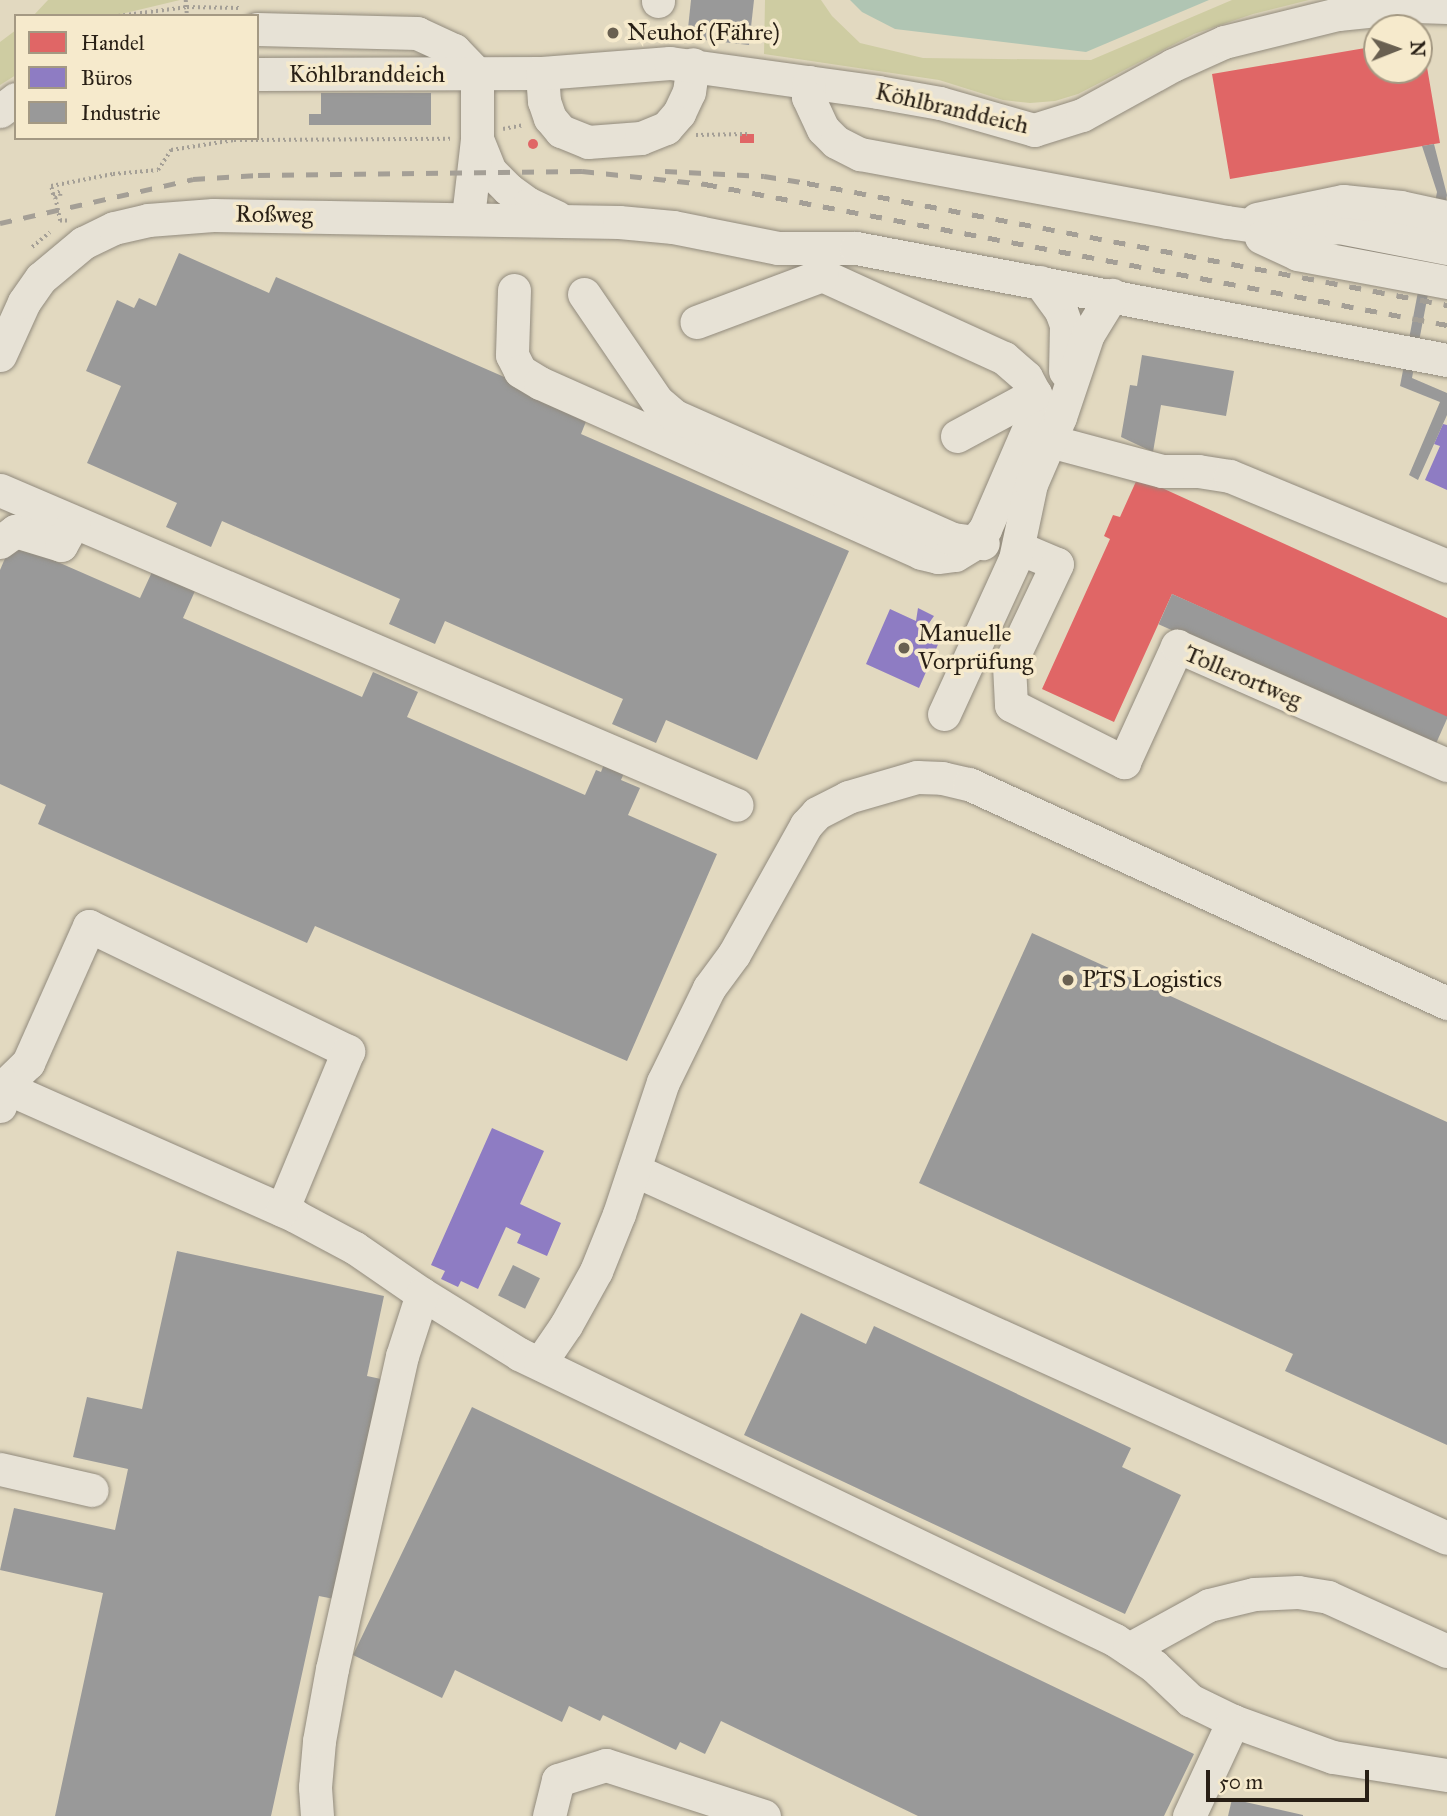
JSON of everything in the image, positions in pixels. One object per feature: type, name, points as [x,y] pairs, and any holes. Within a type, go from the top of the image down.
[{"type":"street","name":"Köhlbranddeich","points":[[259,74],[542,73],[629,64],[693,64],[940,103],[1034,130],[1082,115],[1173,65],[1224,42],[1338,15],[1416,6],[1447,6]]},
{"type":"street","name":"Köhlbranddeich","points":[[259,29],[417,33],[454,50],[477,74]]},
{"type":"street","points":[[542,73],[544,101],[550,118],[561,131],[573,139],[588,142],[652,135],[666,128],[680,113],[688,92],[693,64]]},
{"type":"street","points":[[467,218],[477,135],[477,74]]},
{"type":"street","points":[[809,82],[808,97],[823,129],[836,142],[860,154],[1227,222],[1299,232],[1339,227],[1447,248]]},
{"type":"street","points":[[477,135],[490,171],[508,189],[529,204],[562,219]]},
{"type":"street","points":[[1227,222],[1245,221],[1343,201],[1373,190],[1447,201]]},
{"type":"street","points":[[1343,201],[1401,207],[1447,217]]},
{"type":"street","name":"Roßweg","points":[[0,355],[24,302],[41,278],[83,243],[114,228],[173,216],[213,215],[562,219],[673,227],[778,248],[856,248],[1447,360]]},
{"type":"street","points":[[1227,222],[1297,254],[1447,282]]},
{"type":"street","points":[[696,322],[822,275],[1004,358],[1050,396]]},
{"type":"street","points":[[944,714],[995,545],[1028,491],[1050,441],[1050,396],[1066,325],[1061,311],[1040,282]]},
{"type":"street","points":[[514,290],[512,355],[520,371],[540,383],[921,552],[938,557],[995,545]]},
{"type":"street","points":[[584,294],[657,401],[675,416],[953,539],[995,545]]},
{"type":"street","points":[[995,545],[985,529],[1036,411],[1050,396],[1112,295]]},
{"type":"street","points":[[957,436],[1050,396]]},
{"type":"street","points":[[1050,441],[1162,471],[1198,471],[1230,476],[1447,566]]},
{"type":"street","points":[[0,490],[737,805]]},
{"type":"street","points":[[0,542],[15,531],[61,545],[74,522]]},
{"type":"street","name":"Tollerortweg","points":[[995,545],[1057,564],[1009,665],[1011,705],[1124,762],[1177,646],[1447,765]]},
{"type":"street","points":[[540,1363],[566,1325],[596,1271],[634,1170],[646,1128],[680,1044],[709,988],[734,954],[806,825],[817,813],[834,803],[908,779],[942,778],[983,790],[1447,1003]]},
{"type":"street","points":[[282,1210],[348,1051],[89,926],[28,1063],[1,1093],[282,1210],[355,1248],[501,1344],[1129,1649],[1154,1666],[1190,1700],[1233,1721],[1333,1757],[1447,1775]]},
{"type":"street","points":[[634,1170],[1447,1538]]},
{"type":"street","points":[[317,1816],[315,1787],[319,1741],[332,1669],[402,1356],[422,1294]]},
{"type":"street","points":[[0,1469],[92,1490]]},
{"type":"street","points":[[1129,1649],[1209,1605],[1254,1594],[1298,1592],[1328,1597],[1447,1651]]},
{"type":"street","points":[[1189,1816],[1233,1721]]},
{"type":"street","points":[[549,1816],[558,1780],[606,1765],[764,1816]]},
{"type":"path","points":[[186,0],[187,14]]},
{"type":"path","points":[[133,14],[187,7]]},
{"type":"path","points":[[259,139],[477,135],[513,129],[550,118]]},
{"type":"path","points":[[27,254],[44,236],[68,223],[67,219],[60,221],[55,198],[61,196],[60,192],[53,195],[51,186],[113,174],[158,170],[171,150],[234,140]]},
{"type":"shaded area","points":[[48,0],[180,0],[121,14],[35,14]]},
{"type":"shaded area","points":[[765,0],[821,0],[832,16],[860,43],[923,58],[1091,60],[1232,0],[1309,0],[1253,14],[1194,34],[1078,94],[1055,101],[1030,103],[1003,100],[939,80],[764,54]]},
{"type":"shaded area","points":[[850,0],[1209,0],[1086,52],[895,29],[862,12]]},
{"type":"shaded area","points":[[14,32],[14,76],[0,85],[0,42]]},
{"type":"building: Handel","points":[[1363,48],[1363,84],[1430,84],[1440,143],[1230,179],[1212,74]]},
{"type":"building: Handel","points":[[740,134],[754,134],[754,143],[740,143]]},
{"type":"building: Handel","points":[[533,139],[538,144],[533,149],[528,144]]},
{"type":"building: Handel","points":[[1138,477],[1447,618],[1447,719],[1172,594],[1114,722],[1042,689],[1110,539],[1104,536],[1113,515],[1120,517]]},
{"type":"building: Büros","points":[[1443,424],[1447,425],[1447,490],[1425,480],[1440,446],[1434,444]]},
{"type":"building: Büros","name":"Manuelle Vorprüfung","points":[[918,608],[934,616],[927,626],[943,633],[919,688],[866,664],[890,609],[916,621]]},
{"type":"building: Büros","points":[[492,1128],[544,1151],[520,1204],[561,1223],[547,1256],[517,1243],[521,1234],[506,1227],[478,1289],[461,1281],[458,1287],[441,1279],[445,1271],[431,1265]]},
{"type":"building: Industrie","points":[[691,0],[754,0],[749,45],[687,38]]},
{"type":"building: Industrie","points":[[321,93],[431,93],[431,125],[309,125],[309,114],[321,114]]},
{"type":"building: Industrie","points":[[1434,144],[1447,195],[1412,378],[1447,393],[1447,415],[1418,480],[1409,475],[1440,402],[1400,386],[1437,192],[1422,146]]},
{"type":"building: Industrie","points":[[179,253],[269,293],[276,277],[589,414],[581,434],[849,551],[757,760],[666,720],[656,743],[612,724],[623,699],[445,621],[435,644],[389,624],[400,599],[222,521],[211,547],[166,527],[177,503],[87,463],[121,386],[86,371],[117,300],[134,308],[139,298],[156,306]]},
{"type":"building: Industrie","points":[[1142,355],[1234,371],[1226,416],[1161,405],[1153,452],[1121,437],[1130,385],[1137,386]]},
{"type":"building: Industrie","points":[[12,542],[140,598],[152,572],[195,591],[183,618],[362,697],[373,672],[418,692],[407,717],[585,795],[596,770],[601,772],[604,764],[624,773],[621,780],[640,788],[628,815],[717,854],[627,1061],[315,926],[307,943],[38,824],[46,805],[0,784],[0,570]]},
{"type":"building: Industrie","points":[[1172,594],[1447,716],[1434,747],[1159,624]]},
{"type":"building: Industrie","points":[[1032,933],[1447,1122],[1447,1445],[1285,1371],[1293,1354],[919,1183]]},
{"type":"building: Industrie","points":[[177,1251],[384,1296],[367,1376],[381,1379],[334,1599],[319,1596],[271,1816],[55,1816],[103,1593],[0,1570],[14,1508],[115,1530],[128,1469],[73,1457],[87,1397],[142,1409]]},
{"type":"building: Industrie","points":[[513,1265],[540,1278],[525,1309],[498,1296]]},
{"type":"building: Industrie","points":[[801,1313],[866,1344],[874,1326],[1131,1448],[1122,1467],[1181,1495],[1125,1614],[744,1435]]},
{"type":"building: Industrie","points":[[472,1407],[1194,1754],[1164,1816],[918,1816],[721,1721],[705,1754],[680,1742],[676,1750],[603,1715],[600,1721],[569,1706],[562,1722],[455,1670],[442,1698],[353,1655]]},
{"type":"building: Industrie","points":[[1232,1799],[1303,1815],[1303,1816],[1228,1816]]},
{"type":"railway","points":[[0,223],[193,179],[258,175],[582,171],[705,184],[1447,325]]},
{"type":"railway","points":[[665,171],[764,176],[807,183],[1447,305]]},
{"type":"place","name":"Neuhof (Fähre)","points":[[613,33]]},
{"type":"place","name":"Manuelle Vorprüfung","points":[[904,648]]},
{"type":"place","name":"PTS Logistics","points":[[1068,980]]}]
